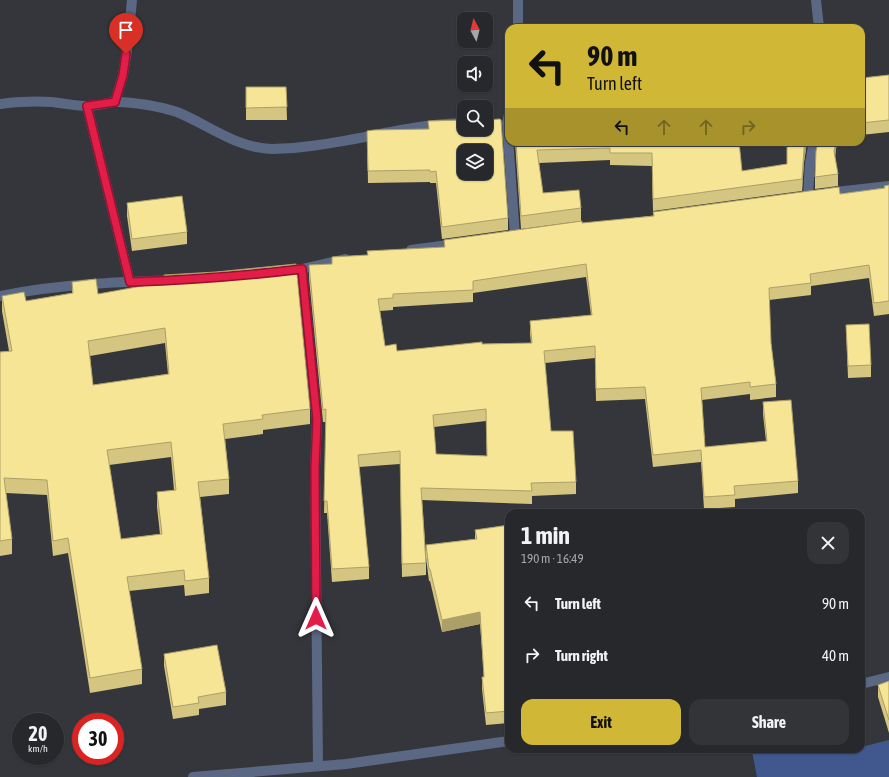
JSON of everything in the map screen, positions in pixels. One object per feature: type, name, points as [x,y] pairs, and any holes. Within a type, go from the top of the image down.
[{"type":"street","points":[[115,102],[123,75],[132,0]]},
{"type":"street","points":[[518,0],[518,24]]},
{"type":"street","points":[[816,0],[819,24]]},
{"type":"street","points":[[0,104],[19,102],[50,102],[87,106],[115,102],[140,104],[176,112],[234,141],[258,148],[272,149],[333,143],[403,129],[457,123]]},
{"type":"street","points":[[87,106],[130,282]]},
{"type":"street","points":[[507,146],[515,236]]},
{"type":"street","points":[[813,146],[804,196],[889,186]]},
{"type":"street","points":[[398,252],[468,242]]},
{"type":"street","points":[[278,272],[302,269],[358,257]]},
{"type":"street","points":[[302,269],[317,420],[315,468],[318,766]]},
{"type":"street","points":[[0,296],[27,290],[88,284],[188,280]]},
{"type":"street","points":[[865,683],[889,678]]},
{"type":"street","points":[[193,777],[346,764],[505,742]]},
{"type":"shaded area","points":[[889,740],[889,777],[757,777],[752,753],[865,753],[865,746]]},
{"type":"building","points":[[889,75],[889,120],[865,123],[865,78]]},
{"type":"building","points":[[246,87],[286,87],[287,107],[246,108]]},
{"type":"building","points":[[457,120],[457,136],[493,136],[493,120],[501,120],[508,218],[442,227],[436,171],[368,171],[367,131],[429,129],[428,121]]},
{"type":"building","points":[[516,146],[739,146],[742,171],[787,164],[787,146],[804,146],[802,179],[653,199],[652,153],[610,153],[610,148],[537,150],[543,193],[579,190],[581,208],[521,216]]},
{"type":"building","points":[[817,146],[835,146],[834,151],[838,174],[815,177]]},
{"type":"building","points":[[889,185],[889,301],[874,303],[869,265],[810,274],[811,283],[769,288],[771,343],[776,384],[750,387],[750,382],[701,388],[705,447],[767,441],[763,402],[791,400],[798,481],[734,486],[735,495],[704,497],[701,450],[653,455],[645,387],[596,389],[595,346],[544,351],[551,431],[573,431],[576,482],[531,483],[532,491],[421,488],[426,563],[402,564],[400,451],[358,455],[369,567],[332,569],[327,501],[324,501],[326,409],[323,410],[309,265],[332,264],[332,257],[368,255],[367,251],[445,247],[444,240],[582,221],[582,223],[654,216],[653,212],[839,187],[840,194],[885,188],[884,186]],"holes":[[[586,264],[592,315],[530,321],[532,343],[482,344],[482,342],[397,351],[396,344],[385,346],[378,299],[393,298],[393,294],[473,290],[473,281]],[[486,409],[487,456],[436,454],[433,415]]]},
{"type":"building","points":[[182,196],[187,232],[132,239],[127,203]]},
{"type":"building","points":[[296,264],[310,409],[262,415],[263,419],[223,424],[229,479],[198,482],[209,578],[185,581],[184,570],[127,577],[142,669],[90,678],[68,538],[53,541],[47,480],[4,478],[12,539],[0,541],[0,352],[12,351],[2,296],[24,292],[26,301],[73,293],[72,282],[96,279],[98,294],[164,282],[164,275],[216,272]],"holes":[[[165,328],[169,374],[93,385],[88,341]],[[171,442],[176,490],[157,492],[162,534],[121,539],[107,450]]]},
{"type":"building","points":[[869,324],[871,365],[848,366],[846,325]]},
{"type":"building","points":[[505,526],[505,711],[486,713],[482,677],[484,677],[480,612],[442,620],[429,569],[426,545],[477,539],[475,530]]},
{"type":"building","points":[[217,645],[226,692],[198,697],[199,703],[173,707],[164,654]]},
{"type":"building","points":[[889,681],[889,720],[878,685]]},
{"type":"route","points":[[126,54],[123,75],[115,102],[87,106],[130,282],[195,280],[302,269],[317,420],[315,468],[316,618]]}]
